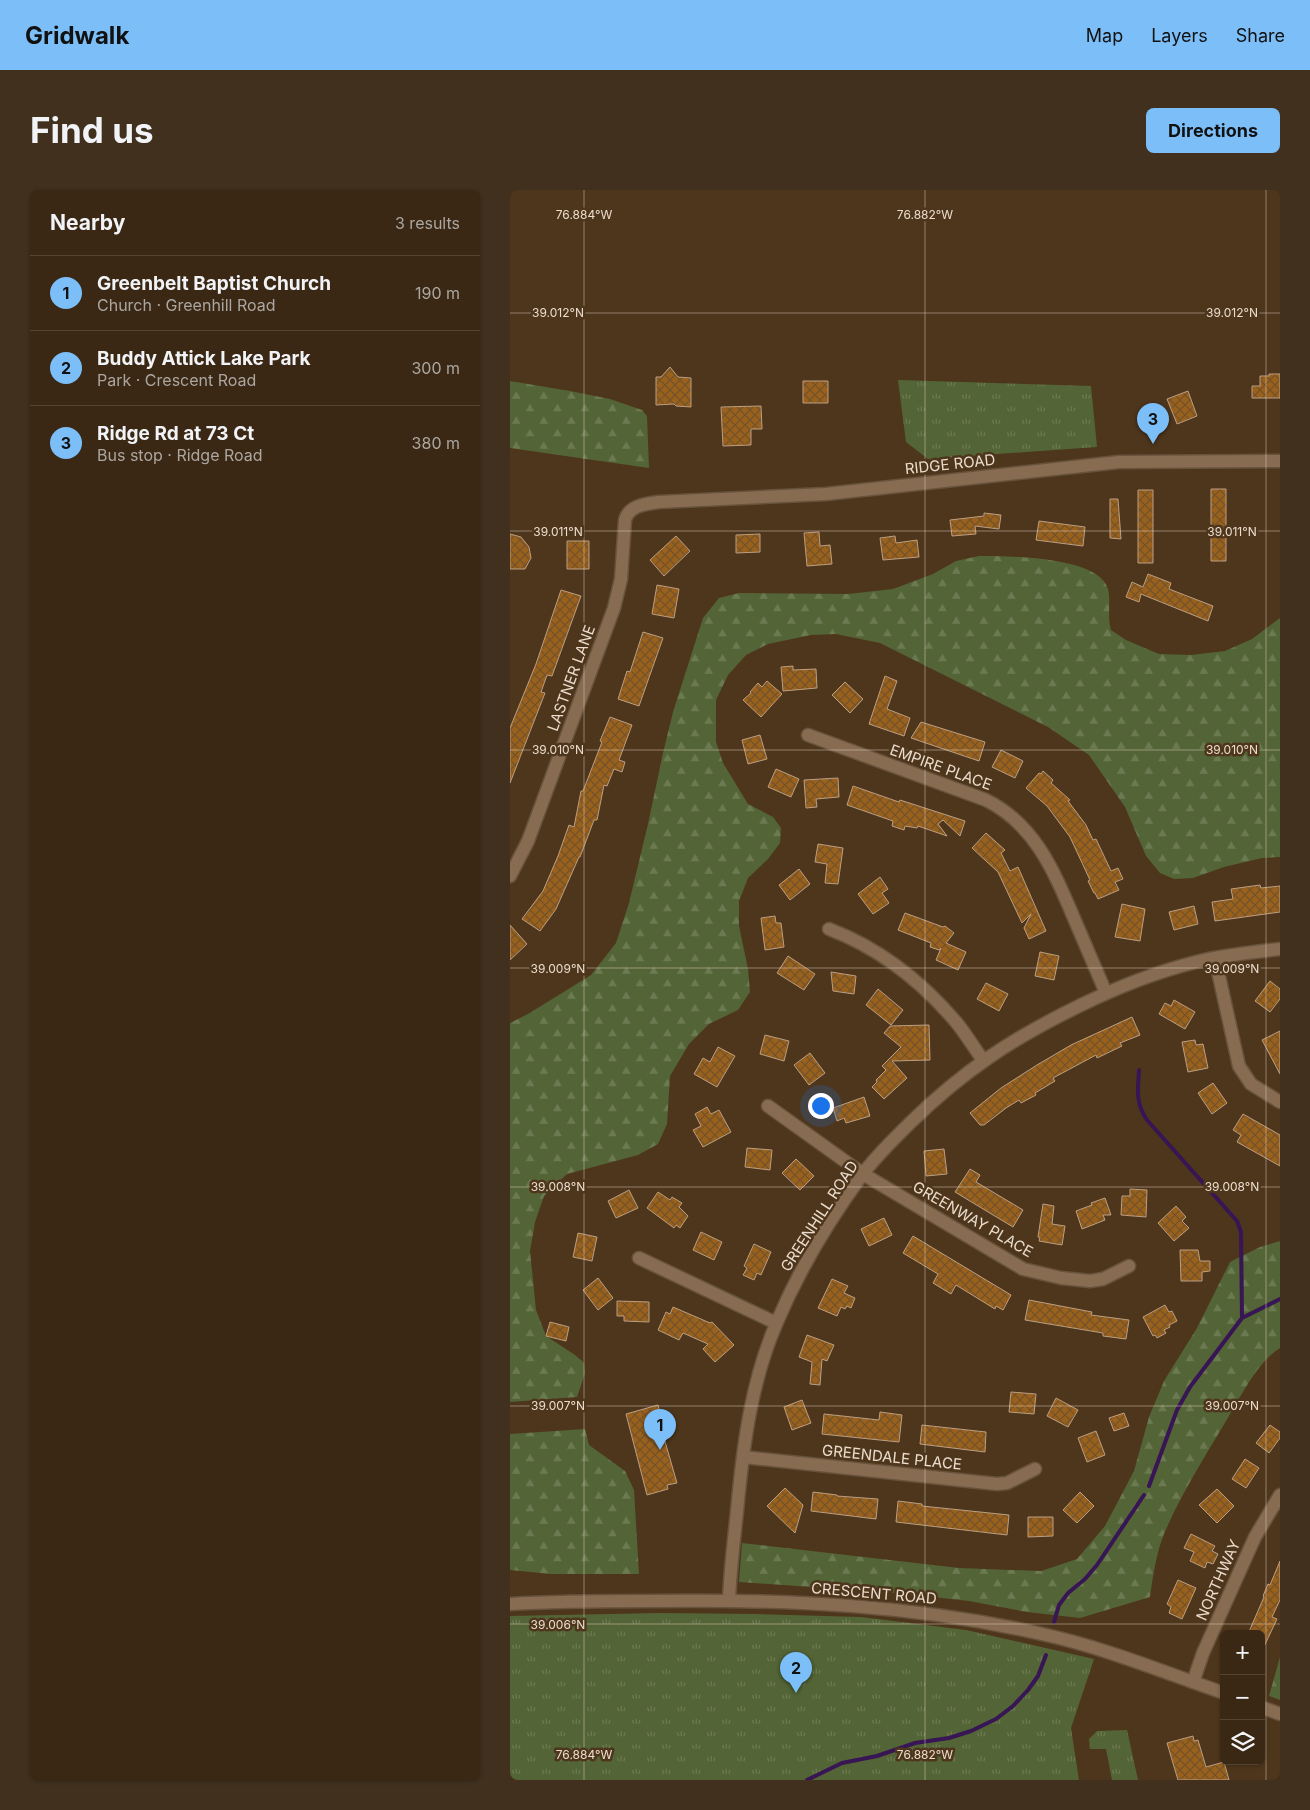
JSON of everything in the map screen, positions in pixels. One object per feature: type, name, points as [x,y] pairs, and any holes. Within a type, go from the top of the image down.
[{"type":"street","name":"RIDGE ROAD","points":[[627,513],[637,506],[659,502],[826,494],[1113,462],[1280,461]]},
{"type":"street","name":"LASTNER LANE","points":[[510,876],[528,840],[614,608],[621,579],[627,513]]},
{"type":"street","name":"EMPIRE PLACE","points":[[808,735],[986,800],[1001,808],[1021,825],[1040,848],[1053,870],[1106,993]]},
{"type":"street","points":[[829,929],[879,954],[916,982],[935,999],[957,1024],[983,1060]]},
{"type":"street","name":"GREENHILL ROAD","points":[[729,1601],[743,1456],[756,1388],[776,1323],[802,1269],[863,1174],[927,1106],[983,1060],[1047,1022],[1106,993],[1161,972],[1215,958],[1280,948]]},
{"type":"street","points":[[1215,958],[1239,1066],[1251,1084],[1280,1102]]},
{"type":"street","name":"GREENWAY PLACE","points":[[768,1106],[863,1174],[1023,1269],[1061,1278],[1090,1282],[1103,1279],[1129,1266]]},
{"type":"street","points":[[639,1258],[776,1323]]},
{"type":"street","name":"GREENDALE PLACE","points":[[743,1456],[997,1484],[1007,1483],[1035,1469]]},
{"type":"street","name":"NORTHWAY","points":[[1193,1682],[1207,1644],[1255,1537],[1280,1495]]},
{"type":"street","name":"CRESCENT ROAD","points":[[510,1604],[544,1602],[729,1601],[831,1604],[883,1608],[1004,1626],[1059,1638],[1106,1651],[1220,1692]]},
{"type":"street","points":[[1265,1708],[1280,1714]]},
{"type":"green space","points":[[898,380],[1091,386],[1097,447],[928,459],[906,442]]},
{"type":"green space","points":[[510,381],[610,399],[642,410],[647,416],[649,468],[510,448]]},
{"type":"green space","points":[[979,556],[1050,560],[1088,570],[1101,578],[1108,589],[1111,630],[1126,640],[1159,654],[1191,655],[1225,651],[1252,639],[1280,618],[1280,857],[1262,858],[1224,867],[1193,878],[1174,879],[1160,873],[1146,856],[1125,807],[1089,755],[1048,727],[880,643],[836,634],[811,635],[768,644],[746,655],[728,675],[716,700],[716,742],[723,763],[748,804],[773,817],[781,828],[780,843],[768,859],[748,878],[739,901],[739,926],[748,969],[750,992],[738,1010],[709,1024],[689,1044],[670,1076],[667,1124],[658,1144],[638,1155],[567,1174],[544,1196],[535,1222],[530,1251],[536,1310],[546,1336],[584,1363],[585,1373],[577,1397],[510,1402],[510,1023],[591,975],[616,943],[629,903],[673,712],[703,618],[719,598],[739,593],[848,594],[893,589],[933,574],[956,561]]},
{"type":"green space","points":[[1280,1241],[1280,1348],[1256,1371],[1201,1462],[1178,1505],[1159,1549],[1150,1597],[1080,1618],[1027,1612],[969,1601],[897,1593],[739,1582],[742,1543],[959,1568],[1041,1571],[1077,1559],[1105,1526],[1134,1471],[1149,1417],[1164,1381],[1197,1328],[1230,1262],[1260,1247]]},
{"type":"green space","points":[[585,1429],[589,1445],[625,1471],[634,1490],[639,1574],[551,1574],[510,1570],[510,1434]]},
{"type":"green space","points":[[661,1613],[861,1617],[966,1630],[1094,1659],[1071,1728],[1079,1780],[510,1780],[510,1616]]},
{"type":"green space","points":[[1280,1657],[1280,1700],[1269,1696]]},
{"type":"green space","points":[[1127,1730],[1138,1780],[1112,1780],[1106,1749],[1090,1749],[1089,1739],[1097,1731]]},
{"type":"building","points":[[670,367],[678,377],[691,378],[691,407],[676,406],[674,404],[656,405],[656,377],[661,377]]},
{"type":"building","points":[[1269,374],[1280,374],[1280,398],[1252,398],[1252,386],[1260,386],[1260,376],[1269,376]]},
{"type":"building","points":[[803,381],[828,381],[828,403],[803,403]]},
{"type":"building","points":[[1188,391],[1197,416],[1177,424],[1167,399]]},
{"type":"building","points":[[761,406],[762,429],[751,429],[751,445],[723,446],[721,407]]},
{"type":"building","points":[[1211,489],[1226,489],[1226,561],[1211,561]]},
{"type":"building","points":[[1138,490],[1153,490],[1153,563],[1138,563]]},
{"type":"building","points":[[1110,499],[1118,499],[1121,539],[1110,538]]},
{"type":"building","points":[[984,513],[1001,515],[999,529],[975,526],[976,534],[952,536],[950,520],[984,516]]},
{"type":"building","points":[[1039,521],[1085,527],[1083,546],[1036,540]]},
{"type":"building","points":[[819,532],[820,546],[830,545],[832,564],[807,566],[804,533]]},
{"type":"building","points":[[510,534],[521,537],[529,547],[531,558],[525,569],[510,569]]},
{"type":"building","points":[[760,534],[760,552],[736,553],[736,535]]},
{"type":"building","points":[[676,536],[690,551],[664,576],[650,560]]},
{"type":"building","points":[[895,536],[896,543],[917,540],[919,557],[883,560],[880,538]]},
{"type":"building","points":[[567,541],[589,541],[589,569],[567,569]]},
{"type":"building","points":[[1148,574],[1171,583],[1169,589],[1213,606],[1208,621],[1141,594],[1139,602],[1126,597],[1132,582],[1143,587]]},
{"type":"building","points":[[657,585],[679,589],[674,618],[652,614]]},
{"type":"building","points":[[561,590],[581,596],[552,676],[547,675],[541,692],[545,693],[510,783],[510,728],[536,664]]},
{"type":"building","points":[[643,632],[663,638],[639,706],[618,699],[627,671],[630,672]]},
{"type":"building","points":[[793,666],[793,670],[816,669],[817,688],[783,691],[781,667]]},
{"type":"building","points":[[885,676],[897,681],[887,709],[910,718],[904,736],[869,724]]},
{"type":"building","points":[[767,681],[782,694],[761,717],[743,700],[758,683],[762,687]]},
{"type":"building","points":[[845,682],[863,699],[850,713],[832,695]]},
{"type":"building","points":[[610,717],[632,725],[619,760],[625,762],[622,772],[614,769],[607,786],[604,785],[597,820],[594,820],[580,857],[556,909],[540,931],[522,919],[543,891],[569,825],[574,827],[581,791],[583,791]]},
{"type":"building","points":[[921,722],[985,742],[979,761],[911,738]]},
{"type":"building","points":[[760,735],[767,759],[748,764],[742,740]]},
{"type":"building","points":[[1001,750],[1023,761],[1015,778],[992,767]]},
{"type":"building","points":[[776,769],[799,779],[791,797],[768,787]]},
{"type":"building","points":[[1043,771],[1053,780],[1051,783],[1070,800],[1068,801],[1086,825],[1093,840],[1096,839],[1111,871],[1118,868],[1123,879],[1115,882],[1119,890],[1098,899],[1088,881],[1090,880],[1070,837],[1047,806],[1026,788]]},
{"type":"building","points":[[838,778],[839,797],[816,799],[817,807],[806,808],[804,780]]},
{"type":"building","points":[[853,786],[899,802],[900,800],[965,821],[960,836],[943,820],[938,824],[947,836],[918,826],[917,828],[905,826],[904,830],[892,826],[893,821],[847,805]]},
{"type":"building","points":[[986,833],[1005,850],[1001,853],[1010,871],[1018,867],[1046,931],[1029,939],[1024,928],[1031,914],[1022,923],[998,872],[972,848]]},
{"type":"building","points":[[818,844],[843,848],[838,884],[825,883],[827,864],[815,862]]},
{"type":"building","points":[[799,869],[810,884],[790,900],[779,885]]},
{"type":"building","points":[[880,877],[888,889],[882,893],[889,903],[873,914],[858,894]]},
{"type":"building","points":[[1260,885],[1261,888],[1280,886],[1280,912],[1215,921],[1212,902],[1233,899],[1231,889]]},
{"type":"building","points":[[1122,904],[1145,909],[1140,941],[1115,937]]},
{"type":"building","points":[[1194,906],[1198,924],[1174,930],[1169,912]]},
{"type":"building","points":[[905,913],[943,927],[945,926],[954,933],[946,943],[966,952],[958,970],[936,960],[941,948],[939,950],[930,947],[931,943],[898,930]]},
{"type":"building","points":[[775,916],[776,923],[781,923],[784,947],[765,950],[761,918]]},
{"type":"building","points":[[510,925],[527,944],[510,960]]},
{"type":"building","points":[[1040,952],[1059,956],[1054,980],[1035,976]]},
{"type":"building","points":[[788,956],[815,974],[804,990],[777,973]]},
{"type":"building","points":[[831,972],[856,976],[854,994],[833,991]]},
{"type":"building","points":[[1270,981],[1280,989],[1280,999],[1270,1012],[1255,1001]]},
{"type":"building","points":[[986,983],[1008,994],[999,1011],[977,999]]},
{"type":"building","points":[[878,989],[903,1010],[891,1025],[866,1005]]},
{"type":"building","points":[[1174,1000],[1195,1012],[1185,1029],[1159,1014],[1165,1003],[1171,1006]]},
{"type":"building","points":[[1132,1017],[1140,1035],[1120,1043],[1122,1046],[1097,1058],[1096,1055],[1053,1078],[1055,1081],[1035,1093],[1036,1095],[1021,1103],[1019,1100],[984,1125],[980,1125],[970,1113],[1001,1088],[1037,1065],[1071,1045]]},
{"type":"building","points":[[929,1025],[930,1060],[892,1061],[907,1078],[884,1099],[872,1087],[886,1070],[882,1066],[901,1047],[884,1033],[890,1026]]},
{"type":"building","points":[[1280,1031],[1280,1074],[1262,1040]]},
{"type":"building","points":[[765,1035],[789,1041],[784,1061],[760,1054]]},
{"type":"building","points":[[1195,1040],[1196,1045],[1203,1044],[1208,1068],[1188,1072],[1182,1042]]},
{"type":"building","points":[[718,1047],[735,1056],[717,1087],[694,1074],[703,1058],[710,1062]]},
{"type":"building","points":[[810,1053],[825,1073],[809,1085],[794,1065]]},
{"type":"building","points":[[1213,1083],[1227,1103],[1212,1114],[1198,1093]]},
{"type":"building","points":[[864,1097],[870,1116],[846,1123],[844,1118],[837,1121],[833,1108]]},
{"type":"building","points":[[707,1107],[711,1114],[719,1110],[731,1132],[703,1147],[693,1130],[701,1126],[695,1114]]},
{"type":"building","points":[[1243,1114],[1280,1135],[1280,1166],[1237,1142],[1241,1135],[1233,1130]]},
{"type":"building","points":[[747,1148],[772,1150],[770,1170],[745,1167]]},
{"type":"building","points":[[944,1149],[947,1174],[926,1176],[924,1151]]},
{"type":"building","points":[[796,1159],[814,1176],[800,1190],[782,1173]]},
{"type":"building","points":[[970,1169],[980,1175],[976,1182],[1023,1210],[1013,1227],[955,1192]]},
{"type":"building","points":[[1130,1189],[1147,1190],[1146,1217],[1121,1215],[1122,1196],[1130,1196]]},
{"type":"building","points":[[629,1190],[638,1208],[616,1218],[608,1201]]},
{"type":"building","points":[[658,1192],[670,1200],[672,1197],[682,1203],[679,1207],[688,1216],[680,1228],[676,1225],[674,1228],[647,1208]]},
{"type":"building","points":[[1105,1198],[1111,1215],[1103,1215],[1105,1220],[1082,1229],[1076,1211]]},
{"type":"building","points":[[1043,1204],[1054,1206],[1052,1224],[1065,1226],[1062,1245],[1039,1241]]},
{"type":"building","points":[[1176,1206],[1186,1217],[1182,1221],[1189,1228],[1174,1241],[1158,1223]]},
{"type":"building","points":[[884,1218],[892,1235],[869,1246],[861,1229]]},
{"type":"building","points":[[701,1232],[722,1242],[714,1260],[693,1250]]},
{"type":"building","points":[[578,1233],[597,1237],[592,1261],[573,1257]]},
{"type":"building","points":[[913,1236],[1011,1295],[1003,1310],[996,1306],[995,1309],[956,1285],[951,1294],[933,1283],[938,1274],[903,1253]]},
{"type":"building","points":[[754,1244],[771,1252],[761,1275],[757,1273],[754,1280],[743,1275],[747,1268],[744,1266]]},
{"type":"building","points":[[1180,1250],[1198,1250],[1200,1261],[1210,1261],[1210,1271],[1202,1272],[1202,1281],[1181,1281]]},
{"type":"building","points":[[598,1278],[613,1298],[598,1310],[583,1290]]},
{"type":"building","points":[[832,1279],[848,1286],[844,1293],[855,1298],[851,1308],[847,1306],[845,1309],[841,1307],[837,1316],[818,1308]]},
{"type":"building","points":[[1029,1300],[1092,1312],[1091,1315],[1129,1320],[1126,1339],[1103,1336],[1103,1333],[1025,1320]]},
{"type":"building","points":[[617,1301],[649,1302],[649,1322],[624,1321],[624,1316],[617,1316]]},
{"type":"building","points":[[1165,1305],[1169,1312],[1172,1311],[1177,1321],[1169,1325],[1170,1327],[1164,1330],[1166,1333],[1157,1338],[1155,1335],[1153,1336],[1143,1317]]},
{"type":"building","points":[[673,1307],[710,1323],[712,1322],[734,1345],[715,1362],[703,1349],[708,1344],[683,1333],[679,1340],[658,1330],[666,1312],[670,1314]]},
{"type":"building","points":[[550,1322],[569,1327],[566,1341],[546,1336]]},
{"type":"building","points":[[807,1335],[834,1345],[827,1361],[822,1359],[820,1385],[810,1384],[812,1362],[799,1357]]},
{"type":"building","points":[[1011,1392],[1036,1394],[1034,1414],[1009,1412]]},
{"type":"building","points":[[1056,1398],[1078,1410],[1068,1427],[1047,1416]]},
{"type":"building","points":[[802,1400],[811,1423],[792,1430],[784,1407]]},
{"type":"building","points":[[658,1405],[666,1437],[664,1438],[677,1483],[667,1485],[668,1489],[647,1495],[626,1414]]},
{"type":"building","points":[[880,1412],[902,1415],[899,1442],[822,1434],[824,1414],[879,1420]]},
{"type":"building","points":[[1124,1413],[1129,1426],[1114,1431],[1109,1418]]},
{"type":"building","points":[[922,1425],[986,1432],[985,1452],[920,1444]]},
{"type":"building","points":[[1270,1425],[1280,1432],[1280,1438],[1269,1453],[1256,1443]]},
{"type":"building","points":[[1096,1431],[1105,1455],[1087,1462],[1078,1438]]},
{"type":"building","points":[[1245,1459],[1259,1468],[1246,1488],[1232,1479]]},
{"type":"building","points":[[785,1488],[803,1505],[795,1533],[767,1506]]},
{"type":"building","points":[[1217,1489],[1234,1506],[1217,1523],[1199,1505]]},
{"type":"building","points":[[813,1492],[878,1499],[876,1519],[811,1511]]},
{"type":"building","points":[[1080,1492],[1094,1506],[1077,1523],[1063,1510]]},
{"type":"building","points":[[898,1501],[922,1504],[922,1506],[1009,1515],[1007,1535],[896,1522]]},
{"type":"building","points":[[1028,1517],[1053,1517],[1053,1536],[1028,1537]]},
{"type":"building","points":[[1191,1534],[1215,1546],[1212,1551],[1218,1554],[1213,1564],[1207,1562],[1205,1568],[1190,1561],[1194,1552],[1184,1548]]},
{"type":"building","points":[[1280,1561],[1280,1600],[1272,1617],[1277,1619],[1265,1644],[1265,1630],[1250,1630],[1268,1584],[1270,1585]]},
{"type":"building","points":[[1178,1580],[1196,1588],[1182,1619],[1169,1613],[1171,1607],[1167,1604]]},
{"type":"building","points":[[1193,1736],[1194,1741],[1198,1740],[1206,1767],[1220,1763],[1220,1765],[1225,1765],[1229,1780],[1178,1780],[1167,1743]]},
{"type":"waterway","points":[[1139,1070],[1139,1102],[1143,1114],[1237,1221],[1241,1232],[1242,1318]]},
{"type":"waterway","points":[[1149,1486],[1177,1410],[1190,1387],[1242,1318],[1280,1299]]},
{"type":"waterway","points":[[1054,1622],[1059,1605],[1068,1593],[1085,1579],[1097,1565],[1144,1495]]},
{"type":"waterway","points":[[807,1780],[842,1763],[877,1756],[915,1743],[949,1738],[971,1731],[996,1719],[1013,1706],[1028,1690],[1038,1676],[1046,1655]]},
{"type":"place","name":"Ridge Rd at 73 Ct","points":[[1153,444]]},
{"type":"place","name":"Greenbelt Baptist Church","points":[[660,1450]]},
{"type":"place","name":"Buddy Attick Lake Park","points":[[796,1693]]}]
